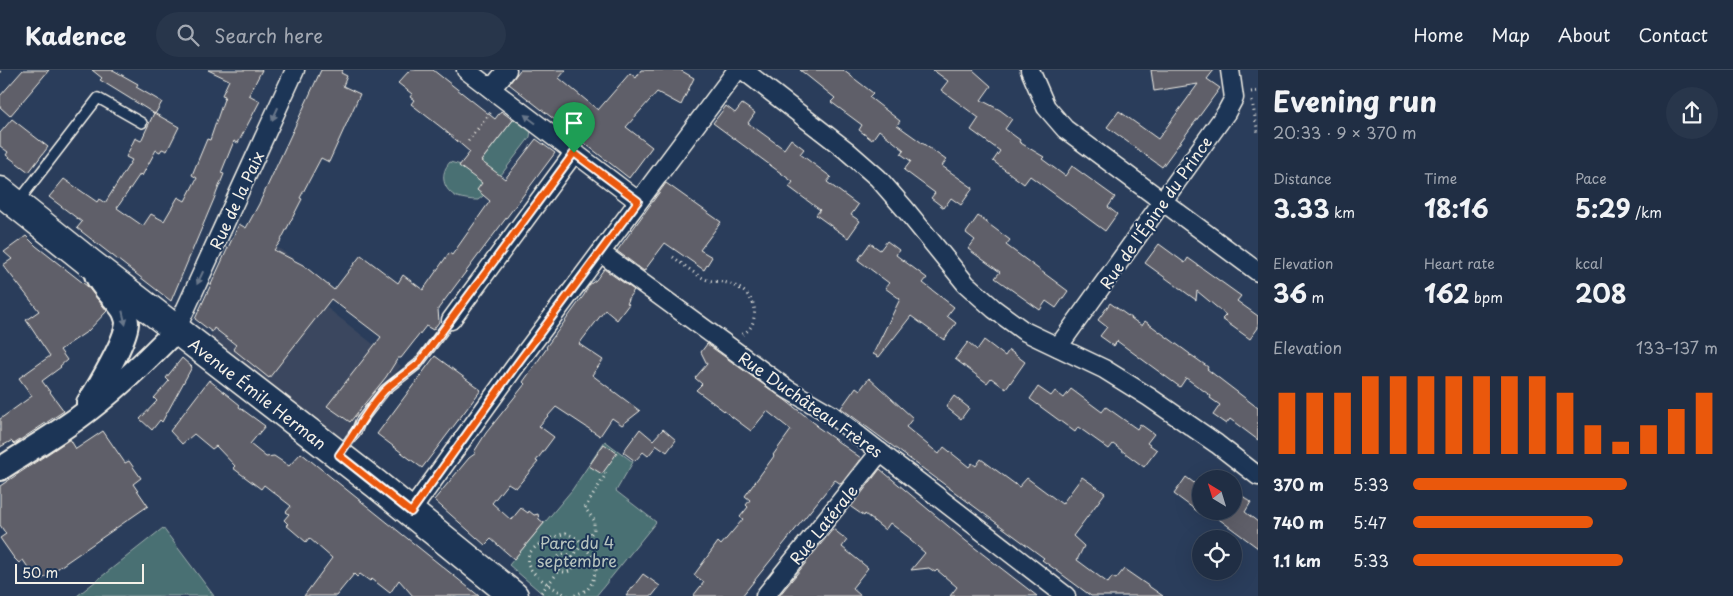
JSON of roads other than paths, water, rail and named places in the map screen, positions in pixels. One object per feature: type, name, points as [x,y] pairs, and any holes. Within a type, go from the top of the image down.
[{"type":"main road","name":"Avenue Émile Herman","points":[[8,198],[339,455],[514,596]]},
{"type":"street","name":"Rue de la Paix","points":[[176,330],[295,70]]},
{"type":"street","points":[[466,70],[638,201]]},
{"type":"street","points":[[497,93],[507,70]]},
{"type":"street","points":[[411,512],[514,368],[737,70]]},
{"type":"street","points":[[743,70],[846,150],[878,178],[966,284],[994,309],[1024,331],[1104,369],[1150,397],[1217,444],[1258,476]]},
{"type":"street","points":[[1030,70],[1046,107],[1065,130],[1258,272]]},
{"type":"street","name":"Rue de l'Épine du Prince","points":[[1058,347],[1226,113],[1234,98],[1230,70]]},
{"type":"street","points":[[451,320],[574,153]]},
{"type":"street","name":"Rue Duchâteau Frères","points":[[601,253],[787,389],[832,414],[1066,596]]},
{"type":"street","points":[[77,418],[100,386],[118,348],[127,322],[125,314],[102,286],[90,263]]},
{"type":"street","points":[[0,469],[77,418],[136,370],[176,330]]},
{"type":"street","name":"Rue Latérale","points":[[765,596],[880,452]]},
{"type":"lane","points":[[8,198],[98,98],[142,123]]},
{"type":"lane","points":[[339,455],[357,430],[360,422],[385,390],[418,364],[451,320]]},
{"type":"park label","name":"Parc du 4 septembre","points":[[577,551]]}]
